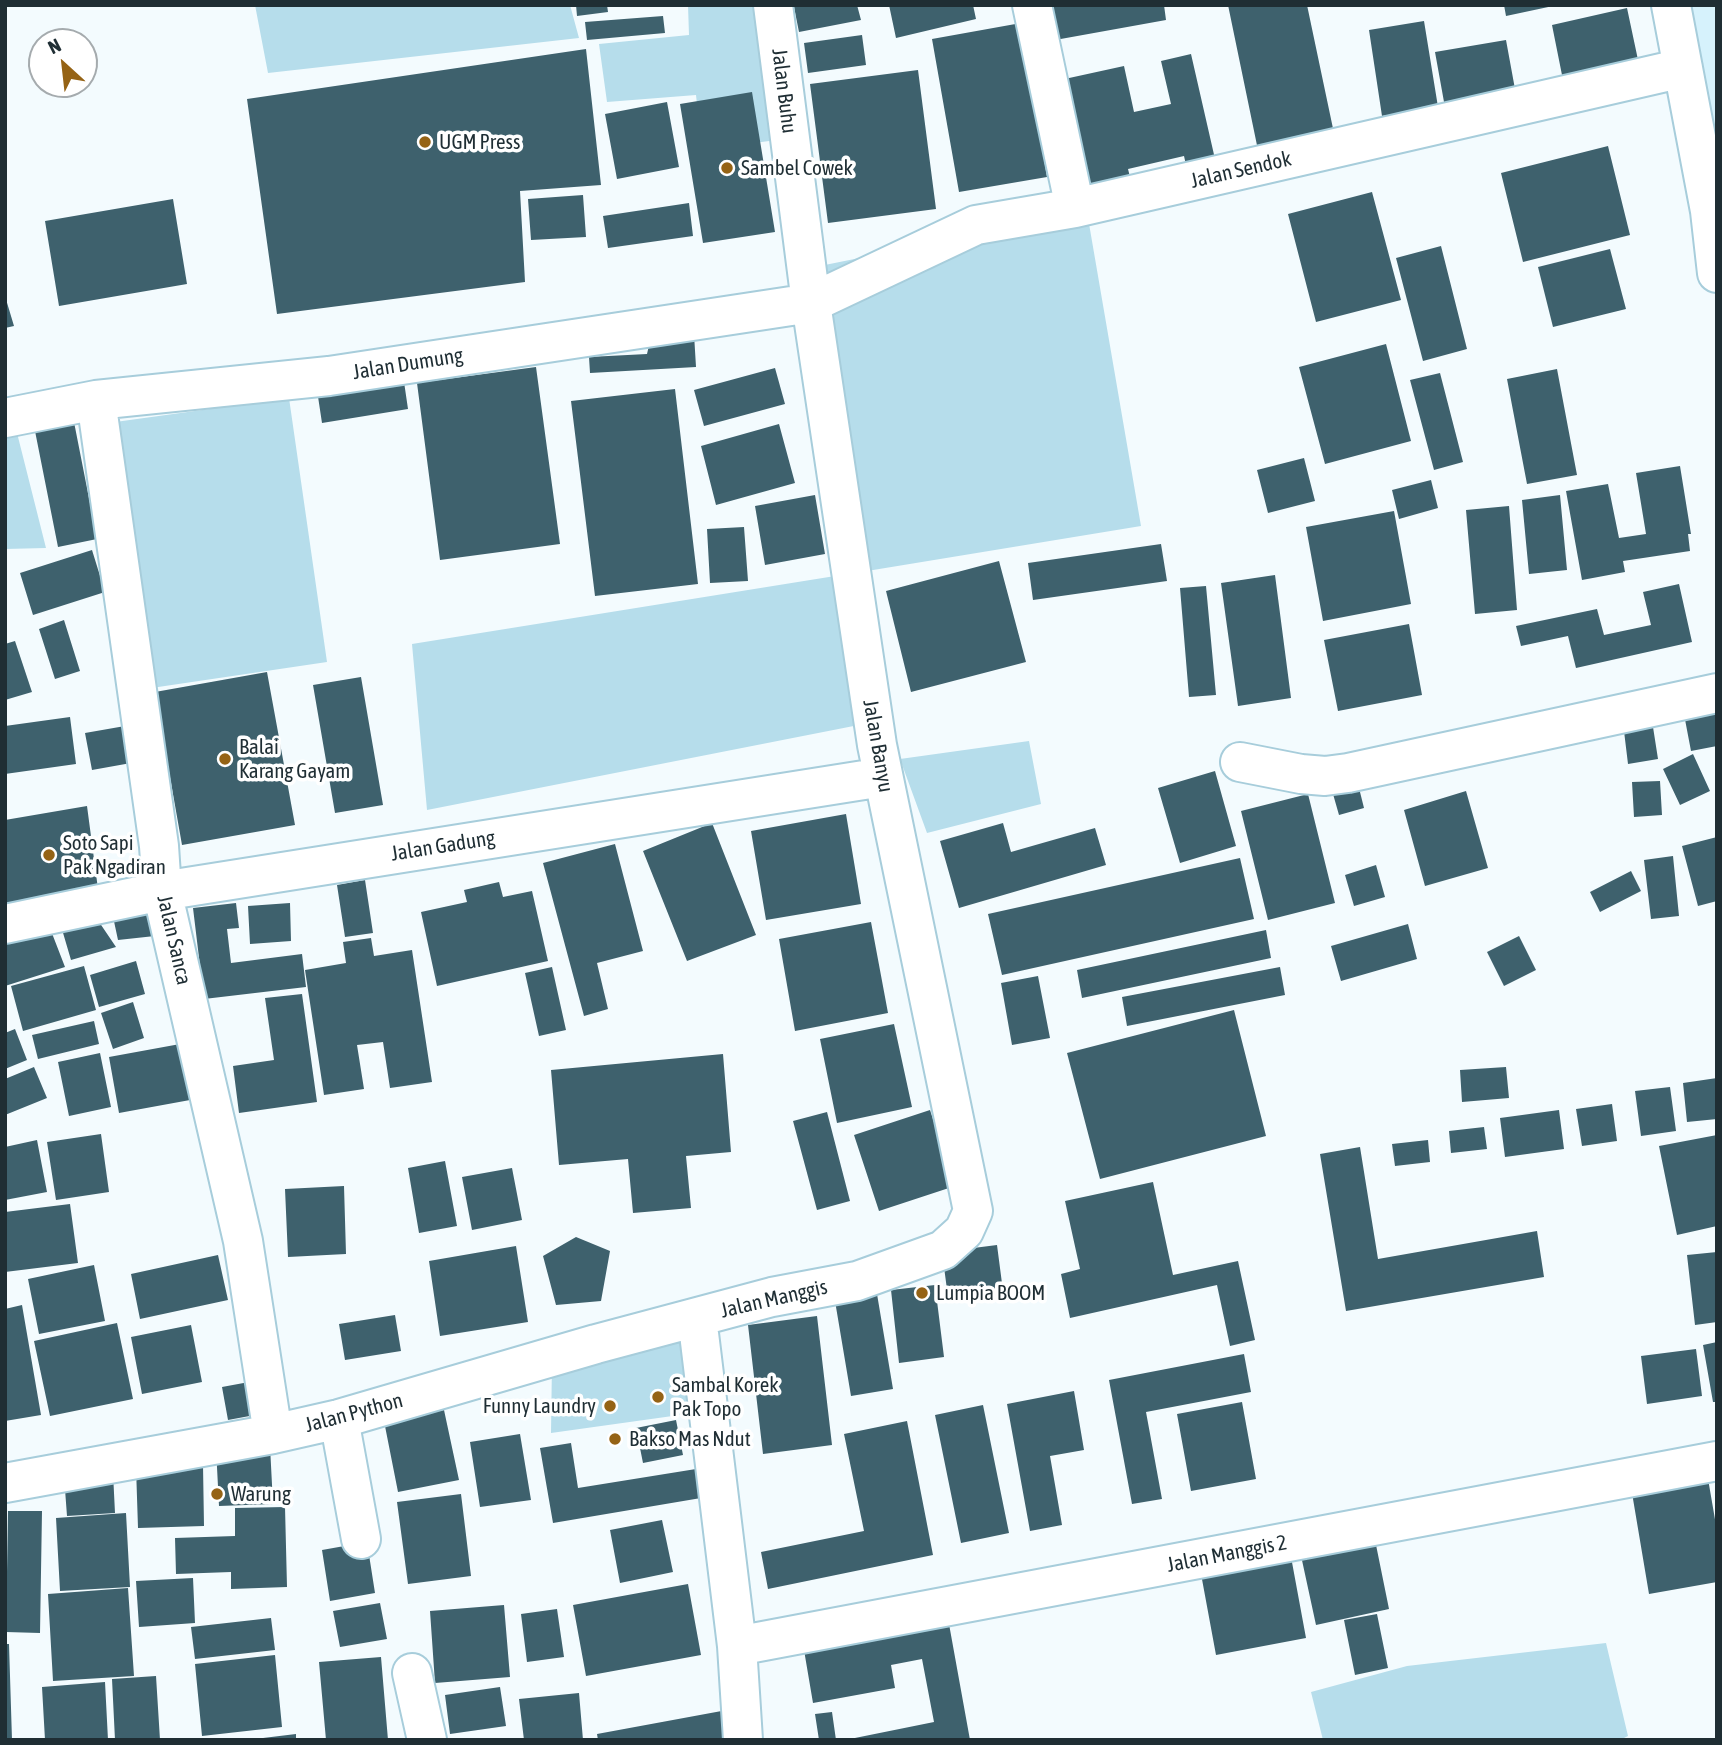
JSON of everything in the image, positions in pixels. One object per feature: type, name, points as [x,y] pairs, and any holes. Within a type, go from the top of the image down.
[{"type":"street","name":"Jalan Buhu","points":[[773,5],[811,303]]},
{"type":"street","points":[[1032,5],[1075,208]]},
{"type":"street","points":[[1671,5],[1713,211],[1717,273]]},
{"type":"street","name":"Jalan Sendok","points":[[811,303],[976,225],[1075,208],[1683,68]]},
{"type":"street","name":"Jalan Dumung","points":[[5,418],[96,400],[329,376],[811,303]]},
{"type":"street","name":"Jalan Banyu","points":[[811,303],[883,776],[969,1185]]},
{"type":"street","name":"Jalan Sanca","points":[[96,400],[159,846],[162,891],[243,1241],[273,1434]]},
{"type":"street","points":[[1240,762],[1301,774],[1325,776],[1348,773],[1717,693]]},
{"type":"street","name":"Jalan Gadung","points":[[5,924],[162,891],[883,776]]},
{"type":"street","name":"Jalan Manggis","points":[[743,1740],[737,1646],[697,1317],[772,1297],[857,1281],[943,1250],[964,1231],[973,1212],[969,1185]]},
{"type":"street","name":"Jalan Python","points":[[5,1483],[273,1434],[339,1419],[697,1317]]},
{"type":"street","points":[[339,1419],[360,1539]]},
{"type":"street","name":"Jalan Manggis 2","points":[[737,1646],[1717,1461]]},
{"type":"street","points":[[412,1673],[427,1740]]},
{"type":"shaded area","points":[[255,5],[570,5],[579,38],[268,73]]},
{"type":"shaded area","points":[[688,5],[765,5],[784,139],[702,150],[696,95],[607,102],[599,44],[689,35]]},
{"type":"shaded area","points":[[1687,5],[1717,5],[1717,194]]},
{"type":"shaded area","points":[[1087,212],[1141,526],[861,572],[874,722],[427,810],[412,644],[860,572],[805,269]]},
{"type":"shaded area","points":[[289,398],[327,662],[138,690],[108,423]]},
{"type":"shaded area","points":[[16,429],[46,548],[5,549],[5,432]]},
{"type":"shaded area","points":[[1029,741],[1041,804],[927,833],[900,759]]},
{"type":"shaded area","points":[[678,1330],[694,1413],[551,1433],[552,1361]]},
{"type":"shaded area","points":[[1606,1643],[1628,1736],[1620,1740],[1323,1740],[1311,1692],[1407,1666]]},
{"type":"building","points":[[576,5],[607,5],[608,12],[577,16]]},
{"type":"building","points":[[857,5],[861,20],[799,32],[794,7]]},
{"type":"building","points":[[889,5],[973,5],[976,19],[896,38]]},
{"type":"building","points":[[1038,5],[1164,5],[1166,20],[1044,42]]},
{"type":"building","points":[[1228,5],[1307,5],[1335,138],[1259,155]]},
{"type":"building","points":[[1504,5],[1553,5],[1553,6],[1506,16]]},
{"type":"building","points":[[1627,8],[1641,74],[1565,90],[1552,25]]},
{"type":"building","points":[[663,16],[665,33],[587,40],[585,22]]},
{"type":"building","points":[[1424,21],[1438,107],[1382,116],[1369,30]]},
{"type":"building","points":[[1021,23],[1047,177],[959,192],[932,39]]},
{"type":"building","points":[[862,35],[866,65],[808,73],[804,43]]},
{"type":"building","points":[[1506,40],[1517,100],[1446,113],[1435,52]]},
{"type":"building","name":"UGM Press","points":[[586,49],[601,185],[520,191],[525,282],[277,314],[247,99]]},
{"type":"building","points":[[1191,54],[1215,159],[1186,165],[1184,156],[1128,169],[1133,189],[1086,200],[1060,80],[1124,66],[1134,112],[1171,104],[1161,61]]},
{"type":"building","points":[[918,70],[936,209],[828,223],[810,84]]},
{"type":"building","name":"Sambel Cowek","points":[[752,92],[775,232],[703,243],[680,104]]},
{"type":"building","points":[[667,102],[679,167],[617,179],[605,114]]},
{"type":"building","points":[[1608,146],[1630,235],[1523,262],[1501,173]]},
{"type":"building","points":[[1372,192],[1401,300],[1316,322],[1288,214]]},
{"type":"building","points":[[583,195],[586,237],[531,240],[528,199]]},
{"type":"building","points":[[173,199],[187,284],[59,306],[45,221]]},
{"type":"building","points":[[689,203],[693,236],[608,248],[603,216]]},
{"type":"building","points":[[1441,246],[1467,349],[1423,361],[1396,258]]},
{"type":"building","points":[[1610,249],[1626,309],[1553,327],[1538,267]]},
{"type":"building","points":[[5,296],[14,326],[5,328]]},
{"type":"building","points":[[694,334],[696,367],[590,373],[589,357],[647,354],[650,341]]},
{"type":"building","points":[[1386,344],[1411,441],[1325,464],[1299,367]]},
{"type":"building","points":[[536,367],[560,544],[440,560],[417,383]]},
{"type":"building","points":[[775,368],[785,404],[704,426],[694,390]]},
{"type":"building","points":[[1557,369],[1577,475],[1527,484],[1507,379]]},
{"type":"building","points":[[1440,373],[1463,462],[1434,470],[1410,380]]},
{"type":"building","points":[[403,375],[408,409],[322,423],[317,390]]},
{"type":"building","points":[[675,389],[698,584],[595,596],[571,401]]},
{"type":"building","points":[[74,422],[97,539],[58,547],[35,431]]},
{"type":"building","points":[[779,424],[795,483],[716,505],[701,446]]},
{"type":"building","points":[[1304,458],[1315,501],[1268,513],[1257,470]]},
{"type":"building","points":[[1680,466],[1691,534],[1688,534],[1690,551],[1623,561],[1625,572],[1582,580],[1566,491],[1608,484],[1619,538],[1646,534],[1636,473]]},
{"type":"building","points":[[1431,480],[1438,508],[1399,519],[1392,490]]},
{"type":"building","points":[[815,495],[825,554],[765,565],[755,506]]},
{"type":"building","points":[[1560,495],[1567,570],[1529,574],[1522,500]]},
{"type":"building","points":[[1509,506],[1517,610],[1475,614],[1466,510]]},
{"type":"building","points":[[1394,511],[1411,604],[1323,621],[1306,527]]},
{"type":"building","points":[[744,527],[748,581],[710,583],[707,529]]},
{"type":"building","points":[[1161,544],[1167,581],[1033,600],[1028,563]]},
{"type":"building","points":[[92,550],[105,592],[33,615],[20,573]]},
{"type":"building","points":[[999,561],[1026,662],[911,692],[886,591]]},
{"type":"building","points":[[1275,575],[1291,698],[1238,706],[1221,583]]},
{"type":"building","points":[[1679,584],[1692,642],[1576,668],[1568,636],[1521,646],[1516,626],[1597,609],[1604,635],[1651,625],[1643,592]]},
{"type":"building","points":[[1206,586],[1216,695],[1189,697],[1180,588]]},
{"type":"building","points":[[64,620],[80,671],[55,679],[39,629]]},
{"type":"building","points":[[1409,624],[1422,695],[1338,711],[1324,640]]},
{"type":"building","points":[[15,641],[32,692],[5,700],[5,644]]},
{"type":"building","name":"Balai Karang Gayam","points":[[267,672],[295,825],[182,845],[155,692]]},
{"type":"building","points":[[361,677],[383,805],[335,813],[313,685]]},
{"type":"building","points":[[1713,703],[1717,721],[1717,746],[1691,751],[1683,709]]},
{"type":"building","points":[[70,717],[76,764],[5,774],[5,726]]},
{"type":"building","points":[[125,726],[131,763],[92,770],[85,733]]},
{"type":"building","points":[[1653,727],[1658,759],[1628,764],[1624,731]]},
{"type":"building","points":[[1693,754],[1710,791],[1680,805],[1663,769]]},
{"type":"building","points":[[1215,771],[1236,846],[1180,863],[1158,788]]},
{"type":"building","points":[[1357,780],[1364,808],[1339,815],[1331,787]]},
{"type":"building","points":[[1660,781],[1662,815],[1634,817],[1632,782]]},
{"type":"building","points":[[1466,791],[1488,868],[1425,886],[1404,810]]},
{"type":"building","points":[[1308,794],[1335,903],[1268,920],[1241,811]]},
{"type":"building","name":"Soto Sapi Pak Ngadiran","points":[[87,806],[98,889],[5,905],[5,820]]},
{"type":"building","points":[[846,814],[861,904],[766,920],[751,831]]},
{"type":"building","points":[[712,823],[756,935],[687,961],[643,851]]},
{"type":"building","points":[[1003,823],[1011,852],[1095,828],[1106,865],[959,908],[940,841]]},
{"type":"building","points":[[1717,837],[1717,901],[1698,906],[1682,846]]},
{"type":"building","points":[[615,844],[643,951],[597,963],[608,1009],[584,1016],[543,863]]},
{"type":"building","points":[[1673,856],[1679,916],[1651,919],[1644,860]]},
{"type":"building","points":[[1240,858],[1254,919],[1002,975],[988,914]]},
{"type":"building","points":[[1376,865],[1385,897],[1354,906],[1345,875]]},
{"type":"building","points":[[1631,871],[1641,891],[1600,912],[1590,892]]},
{"type":"building","points":[[365,880],[373,933],[345,937],[337,885]]},
{"type":"building","points":[[499,882],[503,897],[532,891],[548,961],[437,986],[421,912],[467,902],[464,890]]},
{"type":"building","points":[[156,900],[164,935],[118,940],[112,912]]},
{"type":"building","points":[[236,903],[239,928],[227,929],[231,963],[302,954],[306,987],[204,999],[193,908]]},
{"type":"building","points":[[290,903],[291,941],[250,944],[248,906]]},
{"type":"building","points":[[95,916],[116,947],[71,960],[61,926]]},
{"type":"building","points":[[871,922],[888,1013],[795,1031],[779,939]]},
{"type":"building","points":[[48,923],[65,967],[5,986],[5,931]]},
{"type":"building","points":[[1408,924],[1417,959],[1341,981],[1331,946]]},
{"type":"building","points":[[1266,930],[1271,958],[1082,998],[1077,970]]},
{"type":"building","points":[[1519,936],[1536,970],[1504,986],[1487,952]]},
{"type":"building","points":[[371,938],[374,956],[412,950],[432,1082],[390,1088],[383,1042],[357,1045],[364,1089],[324,1095],[305,970],[346,963],[343,942]]},
{"type":"building","points":[[136,961],[145,994],[99,1007],[90,975]]},
{"type":"building","points":[[84,966],[96,1010],[23,1031],[11,986]]},
{"type":"building","points":[[552,967],[566,1030],[539,1036],[525,973]]},
{"type":"building","points":[[1280,967],[1285,995],[1127,1026],[1122,997]]},
{"type":"building","points":[[1038,976],[1050,1038],[1012,1045],[1001,983]]},
{"type":"building","points":[[302,994],[317,1102],[239,1113],[233,1066],[274,1060],[265,998]]},
{"type":"building","points":[[133,1002],[144,1038],[113,1049],[101,1013]]},
{"type":"building","points":[[1234,1010],[1266,1136],[1100,1179],[1067,1053]]},
{"type":"building","points":[[94,1021],[99,1044],[38,1059],[32,1035]]},
{"type":"building","points":[[894,1024],[912,1107],[837,1123],[820,1039]]},
{"type":"building","points":[[15,1029],[27,1060],[5,1069],[5,1033]]},
{"type":"building","points":[[191,1042],[201,1098],[119,1113],[109,1057]]},
{"type":"building","points":[[100,1053],[111,1107],[69,1116],[58,1062]]},
{"type":"building","points":[[723,1054],[731,1152],[686,1156],[691,1208],[633,1213],[628,1159],[559,1165],[551,1070]]},
{"type":"building","points":[[34,1067],[47,1098],[5,1115],[5,1079]]},
{"type":"building","points":[[1506,1067],[1509,1098],[1462,1102],[1460,1070]]},
{"type":"building","points":[[1717,1078],[1717,1119],[1687,1122],[1683,1083]]},
{"type":"building","points":[[1670,1087],[1676,1131],[1641,1136],[1635,1091]]},
{"type":"building","points":[[1612,1104],[1617,1141],[1582,1146],[1576,1109]]},
{"type":"building","points":[[930,1110],[955,1186],[879,1211],[854,1135]]},
{"type":"building","points":[[1559,1110],[1564,1149],[1505,1157],[1500,1118]]},
{"type":"building","points":[[827,1112],[850,1201],[817,1210],[793,1121]]},
{"type":"building","points":[[1484,1127],[1487,1149],[1451,1153],[1449,1131]]},
{"type":"building","points":[[101,1134],[109,1192],[56,1200],[47,1142]]},
{"type":"building","points":[[1717,1135],[1717,1226],[1677,1235],[1659,1146]]},
{"type":"building","points":[[37,1140],[47,1192],[5,1200],[5,1147]]},
{"type":"building","points":[[1428,1140],[1430,1162],[1395,1166],[1392,1144]]},
{"type":"building","points":[[1360,1147],[1378,1259],[1537,1231],[1544,1277],[1346,1311],[1320,1154]]},
{"type":"building","points":[[445,1161],[457,1226],[419,1233],[408,1168]]},
{"type":"building","points":[[512,1168],[522,1220],[472,1230],[462,1177]]},
{"type":"building","points":[[1153,1182],[1173,1275],[1238,1261],[1255,1340],[1230,1346],[1217,1285],[1070,1318],[1061,1274],[1080,1269],[1065,1201]]},
{"type":"building","points":[[344,1186],[346,1254],[288,1257],[285,1189]]},
{"type":"building","points":[[70,1204],[78,1263],[5,1272],[5,1212]]},
{"type":"building","points":[[576,1237],[610,1251],[601,1301],[556,1305],[543,1256]]},
{"type":"building","points":[[997,1245],[1003,1291],[948,1297],[942,1252]]},
{"type":"building","points":[[516,1246],[528,1322],[440,1336],[429,1261]]},
{"type":"building","points":[[1717,1252],[1717,1322],[1695,1325],[1687,1255]]},
{"type":"building","points":[[218,1255],[228,1300],[140,1319],[131,1274]]},
{"type":"building","points":[[94,1265],[105,1321],[39,1334],[28,1279]]},
{"type":"building","points":[[935,1285],[944,1357],[899,1363],[891,1290]]},
{"type":"building","points":[[877,1294],[893,1389],[851,1396],[835,1301]]},
{"type":"building","points":[[22,1305],[41,1415],[5,1421],[5,1309]]},
{"type":"building","points":[[395,1315],[401,1351],[345,1360],[339,1324]]},
{"type":"building","points":[[817,1316],[832,1445],[763,1454],[748,1325]]},
{"type":"building","points":[[117,1323],[133,1399],[50,1416],[34,1341]]},
{"type":"building","points":[[191,1325],[202,1382],[142,1394],[131,1337]]},
{"type":"building","points":[[1717,1342],[1717,1402],[1713,1402],[1703,1345]]},
{"type":"building","points":[[1696,1349],[1702,1396],[1647,1404],[1641,1356]]},
{"type":"building","points":[[1244,1354],[1251,1392],[1146,1412],[1162,1499],[1132,1504],[1109,1380]]},
{"type":"building","points":[[249,1382],[255,1415],[228,1420],[222,1387]]},
{"type":"building","points":[[1074,1391],[1084,1450],[1050,1456],[1062,1525],[1030,1531],[1007,1404]]},
{"type":"building","points":[[1242,1402],[1256,1479],[1191,1491],[1177,1414]]},
{"type":"building","points":[[983,1405],[1009,1533],[961,1543],[935,1415]]},
{"type":"building","points":[[444,1410],[459,1480],[398,1492],[384,1421]]},
{"type":"building","points":[[676,1420],[683,1455],[643,1463],[636,1428]]},
{"type":"building","points":[[907,1421],[933,1555],[768,1589],[761,1552],[864,1531],[844,1434]]},
{"type":"building","points":[[520,1434],[531,1500],[480,1507],[470,1442]]},
{"type":"building","points":[[571,1443],[578,1488],[696,1469],[701,1498],[553,1523],[540,1448]]},
{"type":"building","points":[[270,1446],[273,1504],[219,1506],[216,1448]]},
{"type":"building","points":[[203,1465],[204,1526],[138,1528],[136,1467]]},
{"type":"building","points":[[113,1473],[115,1513],[67,1516],[64,1476]]},
{"type":"building","points":[[1707,1473],[1717,1531],[1717,1582],[1649,1594],[1631,1487]]},
{"type":"building","points":[[461,1494],[471,1576],[408,1584],[397,1502]]},
{"type":"building","points":[[285,1507],[287,1587],[231,1589],[231,1572],[176,1574],[175,1538],[235,1536],[235,1508]]},
{"type":"building","points":[[8,1511],[42,1511],[40,1633],[6,1632]]},
{"type":"building","points":[[126,1513],[130,1587],[60,1591],[56,1518]]},
{"type":"building","points":[[662,1520],[673,1572],[620,1583],[610,1530]]},
{"type":"building","points":[[1374,1535],[1389,1609],[1316,1625],[1300,1551]]},
{"type":"building","points":[[367,1542],[375,1593],[330,1601],[322,1550]]},
{"type":"building","points":[[1289,1546],[1306,1638],[1216,1655],[1199,1563]]},
{"type":"building","points":[[193,1578],[195,1623],[139,1627],[136,1581]]},
{"type":"building","points":[[688,1584],[701,1655],[586,1676],[573,1605]]},
{"type":"building","points":[[128,1588],[134,1676],[53,1681],[48,1594]]},
{"type":"building","points":[[380,1603],[387,1639],[340,1647],[333,1611]]},
{"type":"building","points":[[504,1605],[510,1677],[435,1683],[430,1611]]},
{"type":"building","points":[[557,1609],[564,1657],[527,1662],[521,1614]]},
{"type":"building","points":[[1377,1614],[1388,1668],[1355,1675],[1344,1620]]},
{"type":"building","points":[[271,1618],[275,1650],[195,1659],[191,1627]]},
{"type":"building","points":[[949,1624],[970,1740],[845,1740],[934,1722],[922,1659],[891,1665],[895,1688],[813,1703],[804,1650]]},
{"type":"building","points":[[5,1644],[9,1644],[12,1740],[5,1740]]},
{"type":"building","points":[[275,1655],[282,1727],[202,1736],[195,1664]]},
{"type":"building","points":[[381,1657],[388,1740],[326,1740],[319,1662]]},
{"type":"building","points":[[156,1676],[160,1740],[115,1740],[112,1679]]},
{"type":"building","points":[[105,1682],[108,1740],[45,1740],[42,1687]]},
{"type":"building","points":[[500,1687],[506,1726],[450,1734],[445,1695]]},
{"type":"building","points":[[579,1693],[583,1740],[524,1740],[519,1699]]},
{"type":"building","points":[[727,1710],[732,1740],[598,1740],[597,1734]]},
{"type":"building","points":[[832,1712],[836,1740],[819,1740],[815,1714]]},
{"type":"building","points":[[296,1734],[296,1740],[263,1740],[263,1738]]},
{"type":"place","name":"UGM Press","points":[[425,142]]},
{"type":"place","name":"Sambel Cowek","points":[[727,168]]},
{"type":"place","name":"Balai Karang Gayam","points":[[225,759]]},
{"type":"place","name":"Soto Sapi Pak Ngadiran","points":[[49,855]]},
{"type":"place","name":"Lumpia BOOM","points":[[922,1293]]},
{"type":"place","name":"Sambal Korek Pak Topo","points":[[658,1397]]},
{"type":"place","name":"Funny Laundry","points":[[610,1406]]},
{"type":"place","name":"Bakso Mas Ndut","points":[[615,1439]]},
{"type":"place","name":"Warung","points":[[217,1494]]}]
